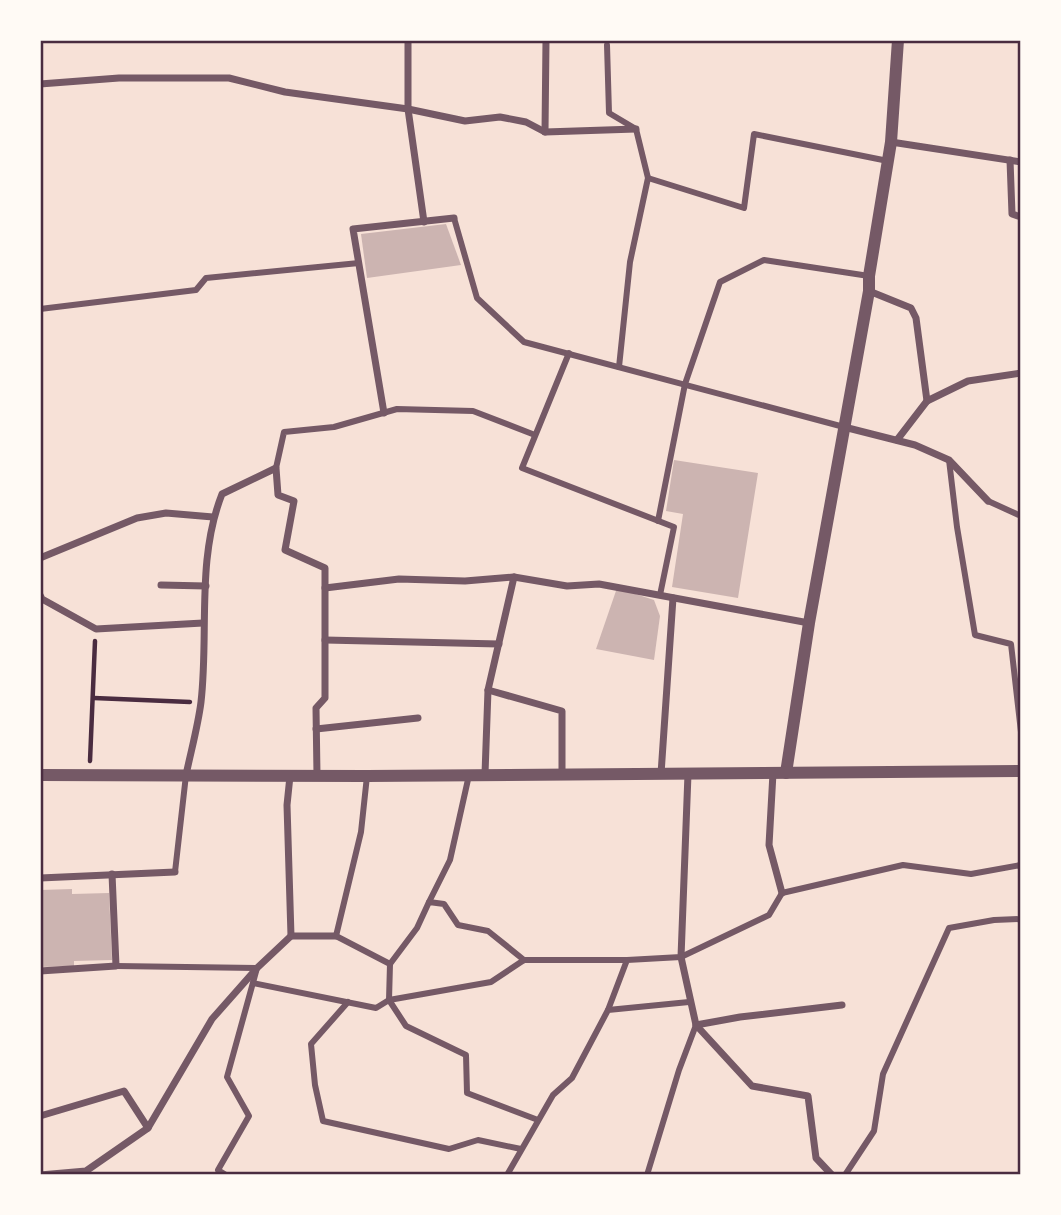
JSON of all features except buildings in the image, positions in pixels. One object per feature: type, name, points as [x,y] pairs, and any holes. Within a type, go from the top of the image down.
[{"type":"street","points":[[408,40],[408,109],[424,222]]},
{"type":"street","points":[[545,132],[546,40]]},
{"type":"street","points":[[253,983],[376,1008],[389,1000],[491,982],[524,960],[681,957],[769,915],[782,893],[769,845],[869,291],[869,276],[891,142],[898,40]]},
{"type":"street","points":[[607,45],[608,113],[636,129],[648,178],[630,262],[619,367]]},
{"type":"street","points":[[40,85],[119,78],[229,78],[285,92],[408,109],[465,121],[500,117],[526,122],[545,132],[636,129]]},
{"type":"street","points":[[648,178],[744,208],[754,134],[888,161]]},
{"type":"street","points":[[891,142],[1021,162]]},
{"type":"street","points":[[1010,160],[1012,214],[1021,217]]},
{"type":"street","points":[[384,413],[353,229],[454,218],[477,298],[524,342],[915,445],[948,460],[988,501],[1021,516]]},
{"type":"street","points":[[659,521],[685,384],[720,282],[764,260],[869,276]]},
{"type":"street","points":[[40,309],[196,290],[206,278],[359,263]]},
{"type":"street","points":[[869,291],[911,309],[916,318],[927,401]]},
{"type":"street","points":[[569,354],[522,468],[674,527],[660,595]]},
{"type":"street","points":[[898,440],[927,401],[968,381],[1021,373]]},
{"type":"street","points":[[317,775],[316,708],[325,698],[326,568],[285,550],[293,501],[278,495],[276,468],[284,432],[334,427],[397,409],[473,411],[535,435]]},
{"type":"street","points":[[948,460],[975,635],[1010,644],[1021,732]]},
{"type":"street","points":[[40,878],[175,872],[186,775],[201,703],[203,623],[213,517],[222,494],[276,468]]},
{"type":"street","points":[[40,558],[137,518],[166,513],[213,517]]},
{"type":"street","points":[[325,588],[399,579],[465,581],[514,577],[566,586],[599,584],[810,623]]},
{"type":"street","points":[[485,774],[488,690],[514,577]]},
{"type":"street","points":[[161,585],[206,586]]},
{"type":"street","points":[[40,595],[96,629],[203,623]]},
{"type":"street","points":[[662,774],[673,598]]},
{"type":"street","points":[[325,640],[499,644]]},
{"type":"street","points":[[488,690],[562,711],[562,774]]},
{"type":"street","points":[[317,729],[418,718]]},
{"type":"street","points":[[40,775],[367,776],[1021,771]]},
{"type":"street","points":[[469,774],[450,860],[417,928],[390,964],[389,1000],[406,1026],[467,1055],[467,1093],[538,1120]]},
{"type":"street","points":[[688,774],[681,957],[696,1026],[752,1086],[808,1096],[816,1158],[832,1175]]},
{"type":"street","points":[[290,775],[287,805],[291,936]]},
{"type":"street","points":[[336,936],[360,832],[367,776]]},
{"type":"street","points":[[782,893],[903,865],[971,874],[1021,865]]},
{"type":"street","points":[[113,874],[116,966]]},
{"type":"street","points":[[429,902],[444,904],[458,925],[488,931],[524,960]]},
{"type":"street","points":[[845,1175],[873,1131],[883,1074],[948,928],[994,920],[1021,919]]},
{"type":"street","points":[[40,1175],[86,1171],[148,1128],[212,1019],[257,968],[291,936],[336,936],[390,964]]},
{"type":"street","points":[[507,1175],[553,1095],[572,1078],[608,1010],[627,960]]},
{"type":"street","points":[[40,971],[116,966],[257,968]]},
{"type":"street","points":[[218,1170],[249,1116],[227,1077],[257,968]]},
{"type":"street","points":[[348,1002],[311,1044],[315,1085],[323,1121],[449,1149],[478,1140],[521,1150]]},
{"type":"street","points":[[608,1010],[690,1002]]},
{"type":"street","points":[[696,1026],[740,1017],[842,1005]]},
{"type":"street","points":[[647,1175],[679,1070],[696,1026]]},
{"type":"street","points":[[40,1116],[124,1091],[148,1128]]},
{"type":"street","points":[[218,1170],[226,1175]]},
{"type":"street","points":[[218,1170],[233,1175]]},
{"type":"path","points":[[89,775],[96,629]]},
{"type":"path","points":[[93,698],[201,703]]}]
